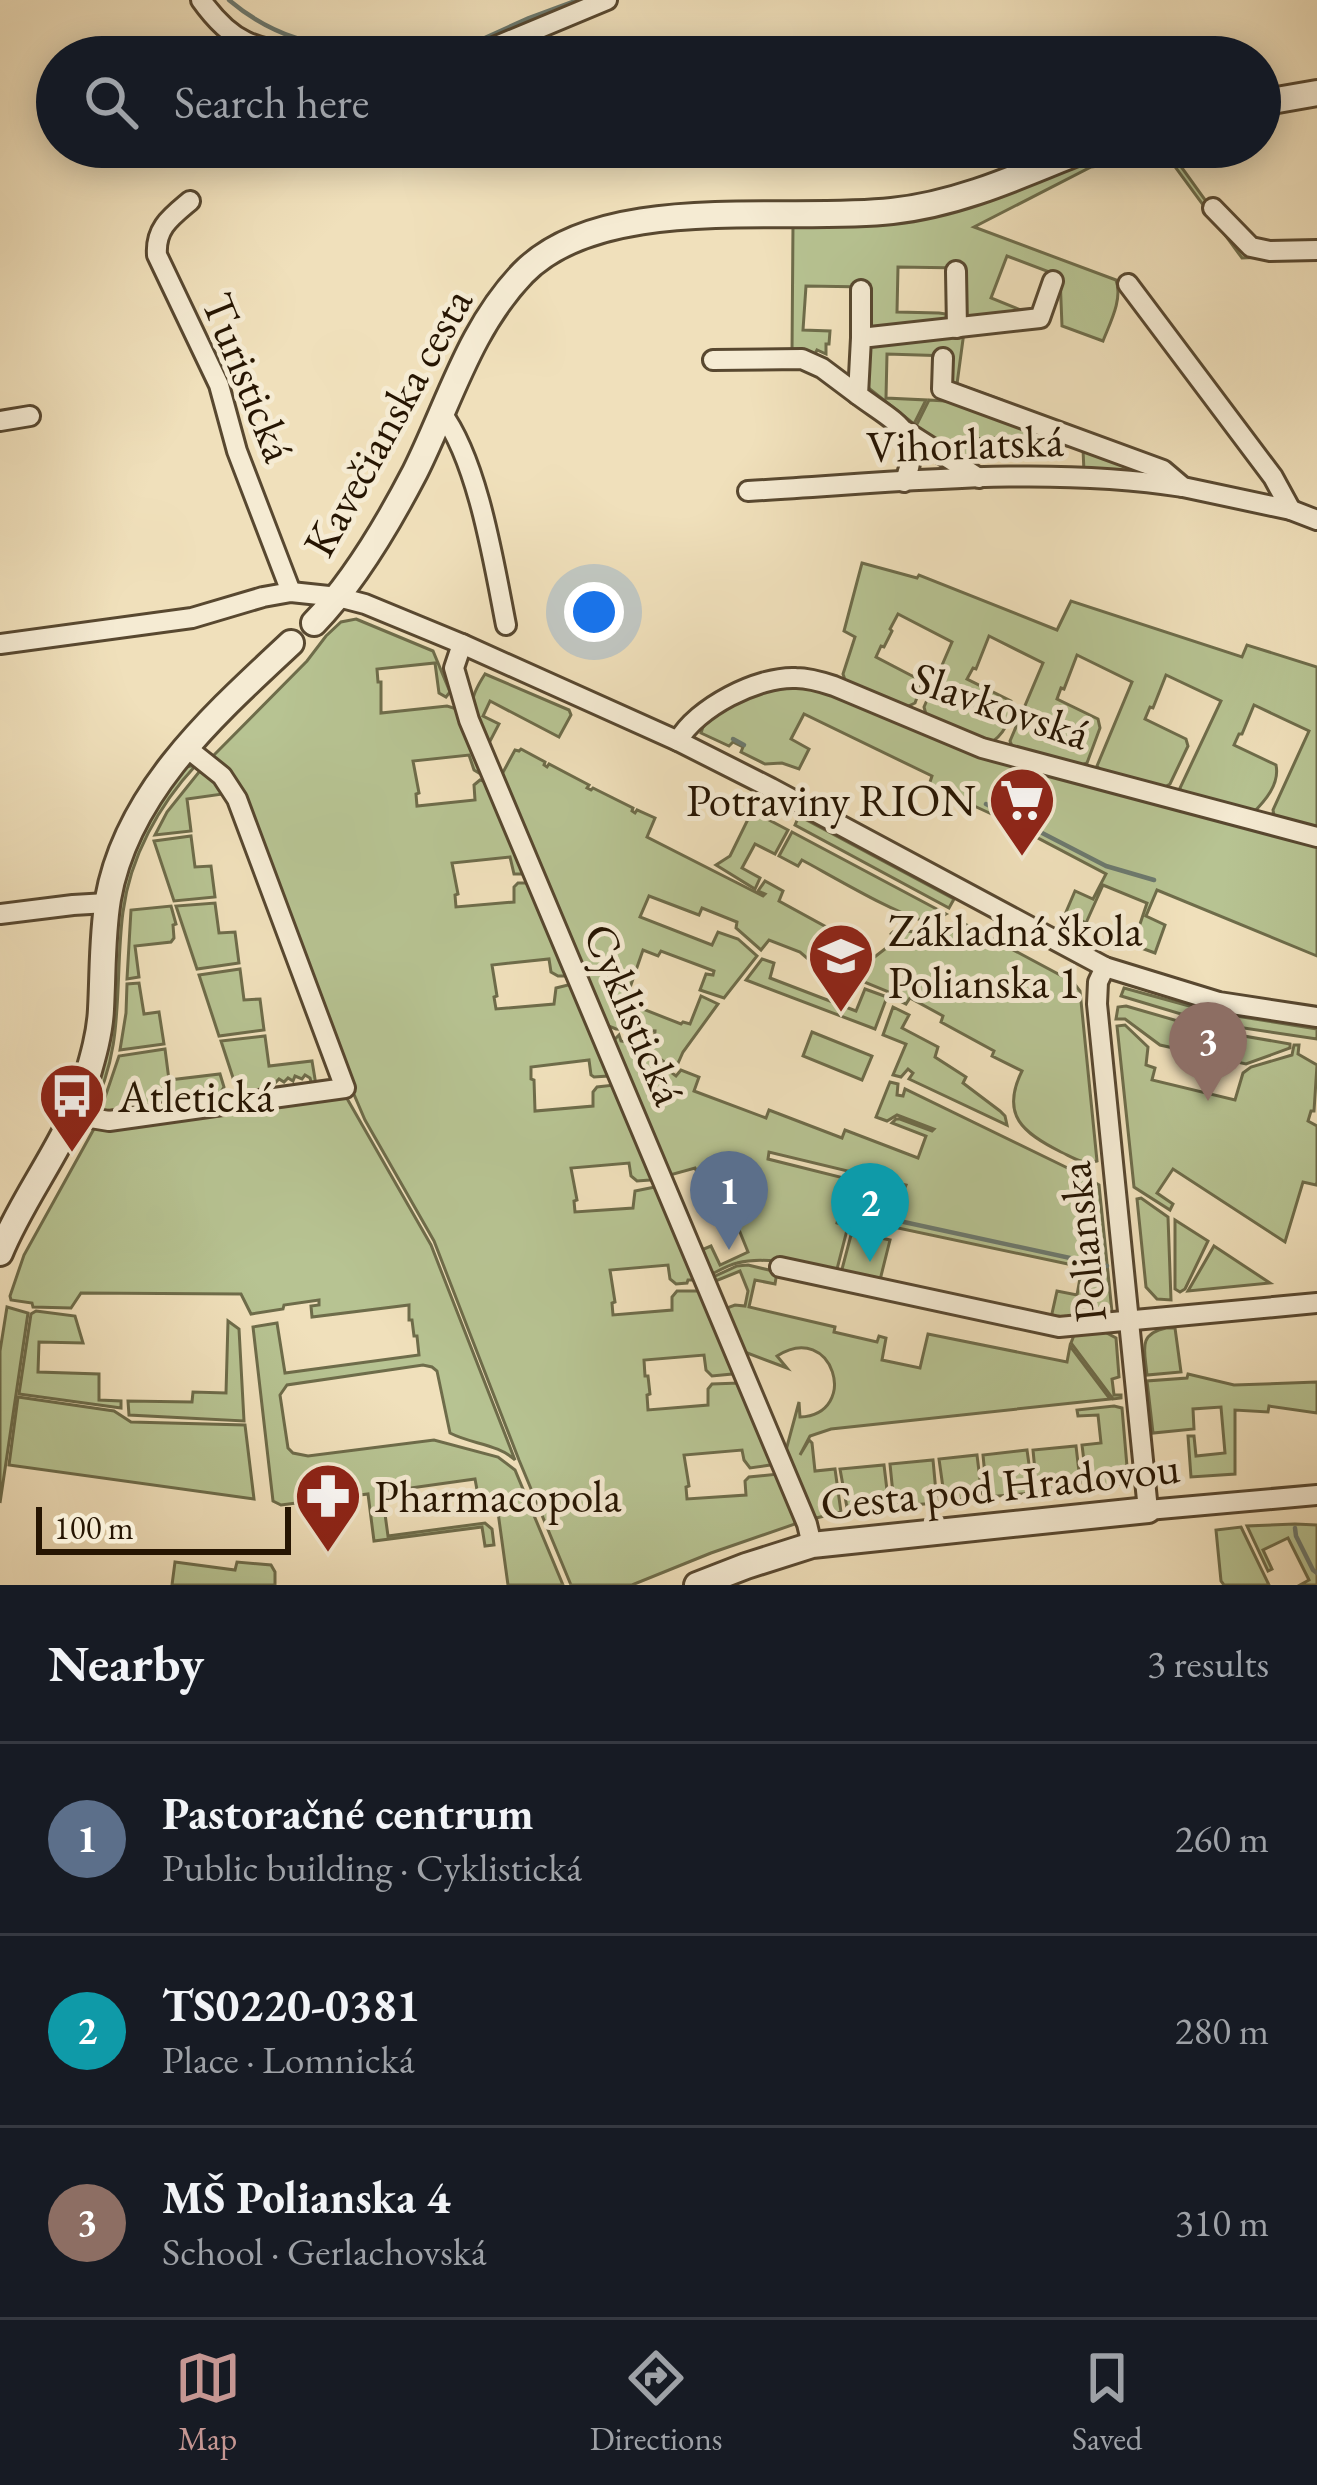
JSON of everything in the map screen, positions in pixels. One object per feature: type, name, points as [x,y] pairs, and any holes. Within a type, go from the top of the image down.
[{"type":"street","points":[[201,0],[234,36]]},
{"type":"street","points":[[520,36],[607,0]]},
{"type":"street","points":[[1281,100],[1317,92]]},
{"type":"street","name":"Kavečianska cesta","points":[[314,623],[338,597],[414,473],[472,343],[502,297],[535,261],[573,239],[621,226],[767,212],[889,212],[980,190],[1036,168]]},
{"type":"street","name":"Turistická","points":[[190,201],[161,228],[157,255],[219,385],[237,451],[291,592]]},
{"type":"street","points":[[1213,208],[1251,248],[1317,250]]},
{"type":"street","points":[[956,271],[956,328]]},
{"type":"street","points":[[861,338],[1040,318],[1053,281]]},
{"type":"street","points":[[1129,284],[1273,476],[1291,510]]},
{"type":"street","points":[[858,395],[862,290]]},
{"type":"street","name":"Vihorlatská","points":[[943,358],[941,388],[1163,470],[1183,487]]},
{"type":"street","points":[[713,360],[802,359],[822,368],[979,478]]},
{"type":"street","points":[[441,412],[453,428],[470,473],[506,625]]},
{"type":"street","points":[[0,421],[30,416]]},
{"type":"street","points":[[904,482],[913,461],[907,431]]},
{"type":"street","name":"Vihorlatská","points":[[748,491],[1060,478],[1183,487],[1317,520]]},
{"type":"street","points":[[0,644],[193,617],[291,592],[364,604],[678,741],[1105,967],[1220,1002],[1317,1017]]},
{"type":"street","points":[[0,1252],[73,1115],[95,1050],[107,904],[121,850],[157,784],[209,722],[292,643]]},
{"type":"street","name":"Cyklistická","points":[[462,644],[454,668],[470,720],[784,1468],[812,1545]]},
{"type":"street","name":"Slavkovská","points":[[678,741],[698,716],[754,685],[794,677],[814,680],[982,748],[1317,837]]},
{"type":"street","points":[[73,1115],[109,1121],[344,1088],[238,801],[222,776],[187,748]]},
{"type":"street","points":[[0,914],[107,904]]},
{"type":"street","name":"Polianska","points":[[1105,967],[1097,1004],[1148,1510]]},
{"type":"street","points":[[780,1267],[1046,1325],[1075,1327],[1317,1304]]},
{"type":"street","name":"Cesta pod Hradovou","points":[[697,1585],[812,1545],[1317,1495]]},
{"type":"green space","points":[[1038,168],[1089,168],[974,227],[1116,280],[1117,303],[1103,341],[1062,326],[1060,276],[1007,256],[991,298],[1028,313],[965,318],[963,268],[898,267],[897,312],[946,314],[946,323],[869,328],[868,287],[806,286],[803,330],[830,331],[829,344],[826,354],[817,350],[813,358],[792,353],[793,225]]},
{"type":"green space","points":[[1176,168],[1182,168],[1231,236],[1317,255],[1242,258]]},
{"type":"green space","points":[[964,332],[957,384],[1002,400],[1000,404],[954,387],[950,356],[887,354],[886,398],[926,400],[914,424],[866,386],[868,350],[877,342]]},
{"type":"green space","points":[[929,400],[961,402],[1158,474],[1084,472],[1083,449],[1050,435],[973,439],[975,464],[966,462],[914,430]]},
{"type":"green space","points":[[862,563],[919,575],[1057,630],[1071,601],[1242,657],[1247,645],[1317,667],[1317,831],[1275,820],[1273,810],[1309,731],[1254,705],[1234,745],[1276,765],[1276,779],[1266,798],[1252,814],[1183,796],[1180,788],[1221,701],[1166,675],[1145,719],[1186,739],[1188,746],[1170,784],[1160,790],[1103,774],[1097,766],[1132,682],[1077,655],[1057,699],[1098,719],[1100,728],[1087,763],[1075,767],[1014,751],[1010,741],[1043,663],[989,636],[967,679],[1011,701],[1011,714],[998,737],[988,744],[927,718],[924,707],[952,642],[898,614],[876,657],[918,679],[921,687],[915,703],[904,708],[846,683],[843,674],[855,637],[844,631]]},
{"type":"green space","points":[[356,619],[433,651],[450,692],[446,697],[439,693],[435,663],[377,669],[381,713],[457,709],[482,769],[474,770],[469,755],[413,761],[417,806],[475,800],[474,785],[487,782],[525,871],[514,874],[510,857],[452,863],[456,907],[514,902],[514,887],[530,883],[567,973],[551,972],[549,959],[492,965],[496,1009],[554,1004],[556,988],[572,984],[609,1073],[594,1077],[589,1060],[531,1067],[535,1111],[593,1106],[597,1087],[614,1085],[653,1177],[637,1181],[629,1163],[571,1168],[575,1212],[633,1208],[635,1191],[655,1187],[696,1280],[676,1284],[668,1265],[610,1270],[613,1315],[672,1310],[677,1291],[701,1291],[734,1370],[712,1376],[704,1355],[644,1360],[648,1410],[708,1405],[712,1384],[739,1383],[773,1462],[750,1468],[742,1450],[684,1455],[687,1499],[746,1495],[749,1477],[778,1474],[795,1524],[632,1585],[571,1585],[434,1241],[365,1120],[210,759],[326,636],[341,622]]},
{"type":"green space","points":[[485,674],[569,710],[571,715],[559,737],[490,701],[483,716],[499,724],[488,745],[472,702]]},
{"type":"green space","points":[[805,683],[979,754],[1317,843],[1317,956],[1157,890],[1146,916],[1165,925],[1155,953],[1133,945],[1147,903],[1103,885],[1086,923],[1066,912],[1075,891],[1093,899],[1106,874],[929,785],[932,776],[804,714],[791,739],[809,749],[799,769],[765,764],[741,752],[743,747],[733,742],[729,746],[701,733],[707,720],[730,702]]},
{"type":"green space","points":[[521,749],[635,813],[655,818],[647,837],[763,896],[758,891],[765,881],[783,891],[779,901],[839,934],[835,943],[872,959],[894,942],[893,932],[965,924],[1073,982],[1080,991],[1097,1161],[1074,1159],[1026,1130],[1013,1100],[1022,1071],[941,1022],[943,1016],[910,998],[906,1004],[889,992],[769,940],[761,950],[736,928],[737,922],[702,908],[699,915],[649,896],[640,917],[712,945],[718,932],[738,939],[757,956],[724,998],[700,990],[706,974],[714,971],[661,951],[658,956],[643,950],[625,1002],[681,1024],[690,1024],[701,996],[718,1004],[675,1070],[640,1044],[654,1045],[655,1031],[606,1025],[501,776],[515,750]]},
{"type":"green space","points":[[196,765],[158,815],[132,871],[123,912],[110,1063],[91,1111],[88,1105],[122,883],[161,797],[186,767]]},
{"type":"green space","points":[[203,767],[223,794],[187,799],[191,831],[155,835],[167,812]]},
{"type":"green space","points":[[752,811],[788,830],[775,854],[755,844],[742,868],[760,878],[755,889],[716,865],[730,856]]},
{"type":"green space","points":[[799,816],[954,899],[949,908],[795,825]]},
{"type":"green space","points":[[792,832],[946,914],[931,921],[918,919],[802,860],[798,866],[779,856]]},
{"type":"green space","points":[[191,836],[195,867],[211,866],[215,897],[174,901],[154,841]]},
{"type":"green space","points":[[215,903],[219,933],[235,932],[239,963],[197,969],[176,906]]},
{"type":"green space","points":[[171,906],[174,938],[135,946],[139,977],[127,979],[131,910]]},
{"type":"green space","points":[[762,959],[774,963],[770,978],[856,1011],[865,989],[887,997],[875,1029],[746,980]]},
{"type":"green space","points":[[240,969],[244,1000],[260,999],[264,1030],[219,1036],[199,975]]},
{"type":"green space","points":[[139,983],[144,1014],[159,1012],[164,1044],[120,1050],[127,984]]},
{"type":"green space","points":[[1124,988],[1211,1012],[1317,1029],[1317,1039],[1211,1023],[1121,996]]},
{"type":"green space","points":[[893,1007],[909,1015],[902,1028],[938,1047],[935,1057],[966,1077],[963,1083],[1000,1111],[1007,1125],[909,1079],[913,1073],[908,1069],[901,1077],[893,1075],[906,1044],[883,1035]]},
{"type":"green space","points":[[1118,1007],[1209,1030],[1290,1044],[1290,1048],[1246,1064],[1160,1045],[1125,1019],[1116,1019]]},
{"type":"green space","points":[[1125,1025],[1148,1047],[1146,1065],[1155,1068],[1152,1080],[1235,1100],[1243,1073],[1292,1055],[1294,1045],[1299,1045],[1298,1054],[1317,1065],[1314,1111],[1308,1121],[1317,1126],[1317,1182],[1303,1182],[1285,1242],[1173,1169],[1157,1193],[1173,1204],[1170,1210],[1134,1187],[1117,1026]]},
{"type":"green space","points":[[812,1032],[872,1056],[862,1080],[803,1056]]},
{"type":"green space","points":[[619,1035],[621,1041],[632,1043],[676,1076],[681,1070],[699,1077],[694,1091],[766,1118],[769,1110],[842,1138],[845,1130],[918,1158],[926,1136],[892,1123],[900,1119],[934,1129],[897,1115],[887,1121],[876,1117],[890,1082],[898,1084],[897,1095],[903,1096],[905,1089],[1082,1175],[1099,1185],[1112,1312],[1101,1320],[1051,1318],[1057,1291],[1077,1295],[1082,1267],[870,1222],[867,1235],[890,1240],[880,1280],[841,1273],[851,1235],[859,1236],[872,1199],[898,1204],[906,1185],[769,1152],[768,1159],[848,1179],[837,1223],[848,1226],[836,1273],[762,1260],[734,1264],[710,1275],[699,1251],[711,1246],[720,1265],[748,1252],[731,1210],[717,1215],[695,1168],[670,1175],[613,1041]]},
{"type":"green space","points":[[265,1036],[269,1066],[312,1061],[316,1085],[305,1075],[293,1081],[270,1080],[259,1094],[237,1090],[221,1041]]},
{"type":"green space","points":[[165,1049],[169,1080],[220,1074],[224,1087],[217,1098],[99,1115],[119,1056]]},
{"type":"green space","points":[[345,1095],[431,1245],[515,1460],[450,1433],[437,1371],[423,1365],[287,1385],[280,1395],[288,1448],[308,1456],[434,1440],[498,1457],[515,1470],[563,1585],[508,1585],[497,1505],[480,1506],[475,1479],[382,1492],[388,1536],[485,1523],[492,1529],[494,1545],[485,1546],[482,1527],[374,1541],[368,1494],[281,1505],[273,1501],[253,1327],[277,1323],[285,1373],[419,1355],[409,1305],[312,1317],[311,1306],[319,1305],[319,1300],[251,1314],[241,1294],[81,1293],[71,1308],[33,1307],[11,1300],[24,1255],[95,1127]]},
{"type":"green space","points":[[1137,1199],[1168,1217],[1171,1300],[1157,1299],[1146,1287]]},
{"type":"green space","points":[[1175,1220],[1208,1241],[1180,1292],[1175,1289]]},
{"type":"green space","points":[[1214,1246],[1270,1283],[1188,1291]]},
{"type":"green space","points":[[748,1265],[777,1272],[775,1284],[755,1280],[749,1307],[877,1342],[879,1336],[886,1338],[882,1360],[920,1368],[928,1334],[1067,1362],[1070,1346],[1110,1399],[831,1429],[810,1436],[800,1455],[809,1440],[815,1471],[835,1469],[841,1512],[812,1519],[785,1454],[799,1402],[800,1417],[819,1412],[830,1401],[832,1372],[813,1350],[797,1348],[777,1356],[787,1368],[742,1351],[724,1309],[745,1306],[748,1291],[740,1271],[713,1282],[711,1278]]},
{"type":"green space","points":[[7,1307],[28,1313],[0,1503],[0,1351]]},
{"type":"green space","points":[[31,1314],[75,1316],[83,1343],[39,1342],[38,1372],[99,1374],[99,1400],[121,1401],[121,1408],[19,1394]]},
{"type":"green space","points":[[228,1321],[239,1329],[244,1421],[129,1415],[128,1401],[192,1402],[193,1392],[226,1393]]},
{"type":"green space","points":[[1175,1328],[1181,1372],[1147,1375],[1147,1339]]},
{"type":"green space","points":[[1076,1330],[1103,1331],[1116,1338],[1119,1377],[1112,1379],[1114,1395],[1121,1398],[1113,1399],[1071,1343]]},
{"type":"green space","points":[[1188,1374],[1234,1385],[1317,1382],[1317,1413],[1269,1406],[1268,1412],[1235,1410],[1235,1474],[1191,1477],[1188,1436],[1194,1436],[1196,1456],[1225,1453],[1221,1407],[1193,1409],[1194,1429],[1153,1433],[1147,1381],[1187,1378]]},
{"type":"green space","points":[[18,1397],[114,1411],[131,1422],[245,1425],[254,1499],[9,1465]]},
{"type":"green space","points":[[1122,1408],[1128,1478],[1122,1484],[1090,1488],[1082,1445],[1101,1443],[1098,1415],[1078,1416],[1077,1410]]},
{"type":"green space","points":[[1076,1446],[1081,1489],[1037,1492],[1033,1450]]},
{"type":"green space","points":[[1027,1450],[1033,1493],[987,1497],[983,1455]]},
{"type":"green space","points":[[977,1455],[982,1496],[945,1502],[939,1459]]},
{"type":"green space","points":[[933,1460],[937,1503],[894,1504],[890,1464]]},
{"type":"green space","points":[[884,1465],[889,1507],[848,1513],[840,1469]]},
{"type":"green space","points":[[1317,1525],[1317,1585],[1300,1585],[1309,1580],[1288,1538],[1263,1550],[1272,1569],[1268,1571],[1247,1526]]},
{"type":"green space","points":[[1241,1527],[1269,1585],[1224,1585],[1221,1581],[1216,1530]]},
{"type":"green space","points":[[175,1562],[235,1570],[237,1562],[271,1565],[275,1585],[172,1585]]},
{"type":"waterway","points":[[229,0],[265,25],[292,36]]},
{"type":"waterway","points":[[489,36],[578,0]]},
{"type":"waterway","points":[[733,739],[744,745]]},
{"type":"waterway","points":[[986,804],[1106,866],[1154,880]]},
{"type":"waterway","points":[[867,1214],[1107,1266]]},
{"type":"waterway","points":[[1295,1528],[1317,1573]]},
{"type":"place","name":"Potraviny RION","points":[[1022,859]]},
{"type":"place","name":"Základná škola Polianska 1","points":[[841,1015]]},
{"type":"place","name":"MŠ Polianska 4","points":[[1208,1101]]},
{"type":"place","name":"Atletická","points":[[72,1155]]},
{"type":"place","name":"Pastoračné centrum","points":[[729,1250]]},
{"type":"place","name":"TS0220-0381","points":[[870,1262]]},
{"type":"place","name":"Pharmacopola","points":[[328,1555]]}]
